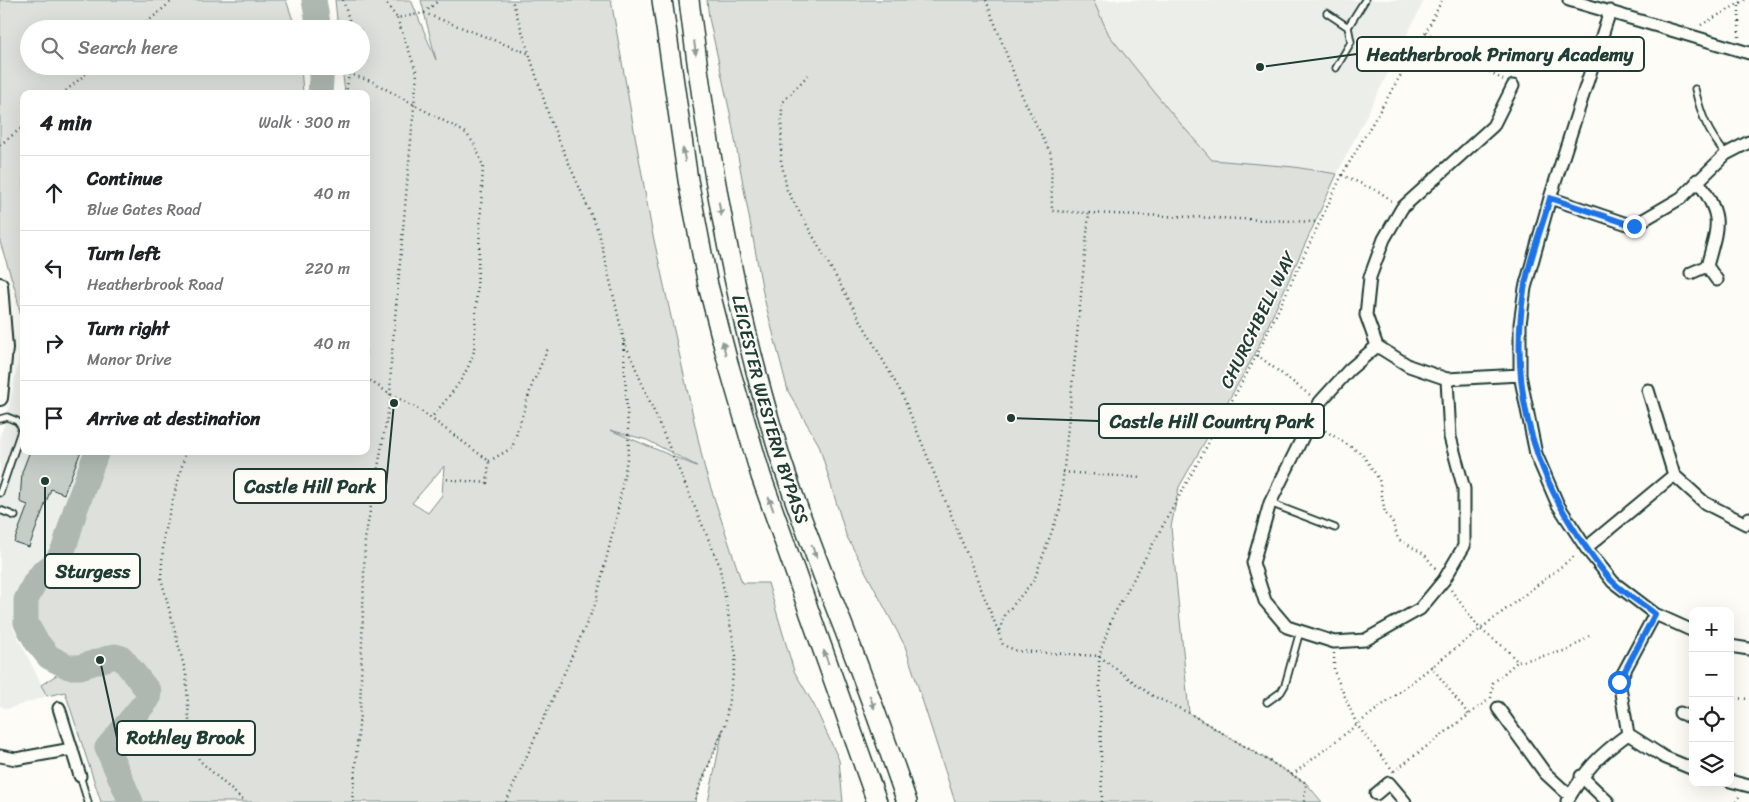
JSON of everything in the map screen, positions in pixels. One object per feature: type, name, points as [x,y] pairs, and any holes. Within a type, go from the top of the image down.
[{"type":"highway","name":"LEICESTER WESTERN BYPASS","points":[[662,0],[688,180],[708,285],[728,363],[761,476],[877,802]]},
{"type":"highway","name":"LEICESTER WESTERN BYPASS","points":[[689,0],[708,140],[727,246],[745,328],[769,418],[808,535],[907,802]]},
{"type":"street","points":[[1569,0],[1744,52]]},
{"type":"street","points":[[1610,11],[1550,198],[1525,288],[1520,324],[1520,375],[1536,454],[1558,505],[1586,548],[1613,582],[1655,614],[1689,629]]},
{"type":"street","points":[[1513,86],[1493,126],[1402,208],[1384,239],[1370,277],[1366,315],[1377,346],[1409,366],[1447,380],[1520,375]]},
{"type":"street","points":[[1550,198],[1634,226],[1681,198],[1697,180],[1726,154],[1749,142]]},
{"type":"street","points":[[1697,180],[1713,202],[1718,226],[1707,266]]},
{"type":"street","points":[[1690,273],[1707,266]]},
{"type":"street","points":[[1707,266],[1717,280]]},
{"type":"street","points":[[0,285],[5,348],[0,398]]},
{"type":"street","points":[[1377,346],[1349,370],[1320,402],[1270,503],[1253,562],[1265,601],[1287,627],[1334,642],[1365,640],[1420,608],[1444,580],[1464,546],[1464,489],[1450,436],[1447,380]]},
{"type":"street","points":[[1648,390],[1674,475],[1705,503],[1746,524],[1749,518]]},
{"type":"street","points":[[1586,548],[1674,475]]},
{"type":"street","points":[[1655,614],[1619,682],[1628,734],[1664,757],[1689,765]]},
{"type":"street","points":[[1734,647],[1749,649]]},
{"type":"street","points":[[59,708],[80,776]]},
{"type":"street","points":[[1498,708],[1545,773],[1568,799],[1581,776],[1602,753],[1628,734]]},
{"type":"street","points":[[1680,713],[1689,716]]},
{"type":"street","points":[[0,756],[16,759],[72,749]]},
{"type":"street","points":[[1581,776],[1608,802]]},
{"type":"street","points":[[1734,782],[1749,786]]},
{"type":"street","points":[[1376,794],[1389,783],[1405,802]]},
{"type":"lane","points":[[1336,68],[1351,42],[1348,27],[1365,0]]},
{"type":"lane","points":[[1327,13],[1348,27]]},
{"type":"lane","points":[[1695,89],[1704,124],[1712,138],[1726,154]]},
{"type":"lane","points":[[0,419],[7,417],[17,421],[20,425]]},
{"type":"lane","points":[[0,493],[20,434]]},
{"type":"lane","points":[[1270,503],[1336,528]]},
{"type":"lane","points":[[0,510],[15,516]]},
{"type":"lane","points":[[1267,702],[1281,692],[1285,685],[1300,631]]},
{"type":"lane","points":[[80,776],[88,802]]},
{"type":"path","points":[[150,20],[173,0]]},
{"type":"path","points":[[343,0],[349,20]]},
{"type":"path","points":[[352,802],[360,714],[365,540],[390,394],[417,73],[397,18],[384,0]]},
{"type":"path","points":[[397,18],[424,13],[439,0]]},
{"type":"path","points":[[506,802],[595,605],[617,515],[629,448],[623,338],[599,233],[551,122],[512,0]]},
{"type":"path","points":[[986,0],[1023,98],[1051,154],[1052,211],[1318,222]]},
{"type":"path","name":"CHURCHBELL WAY","points":[[1102,802],[1099,656],[1112,618],[1257,355],[1318,222],[1342,175],[1426,32],[1442,0]]},
{"type":"path","points":[[1685,34],[1745,0]]},
{"type":"path","points":[[1739,4],[1744,52]]},
{"type":"path","points":[[424,13],[530,54]]},
{"type":"path","points":[[1426,32],[1513,86]]},
{"type":"path","points":[[67,90],[84,75]]},
{"type":"path","points":[[347,90],[349,75]]},
{"type":"path","points":[[352,75],[371,81],[466,133],[475,145],[483,166],[474,351],[469,369],[459,385],[431,418]]},
{"type":"path","points":[[808,75],[782,103],[781,160],[787,190],[902,394],[1004,644],[1017,651],[1099,656],[1151,694],[1188,713],[1306,783],[1304,802]]},
{"type":"path","points":[[0,146],[20,129]]},
{"type":"path","points":[[1342,175],[1380,192],[1402,208]]},
{"type":"path","points":[[999,634],[1004,616],[1034,580],[1060,508],[1089,212]]},
{"type":"path","points":[[623,338],[718,564],[736,656],[725,725],[694,802]]},
{"type":"path","points":[[489,461],[512,448],[532,385],[549,346]]},
{"type":"path","points":[[1257,355],[1320,402]]},
{"type":"path","points":[[370,381],[417,408],[489,461]]},
{"type":"path","points":[[1310,420],[1362,454],[1379,479],[1385,513],[1392,521],[1398,539],[1424,554],[1480,629],[1506,649],[1518,662]]},
{"type":"path","points":[[185,455],[164,533],[161,578],[186,674],[190,735],[199,760],[245,802]]},
{"type":"path","points":[[444,479],[487,483],[489,461]]},
{"type":"path","points":[[1063,472],[1142,478]]},
{"type":"path","points":[[1292,775],[1586,548]]},
{"type":"path","points":[[1389,783],[1394,772],[1490,699],[1493,683],[1518,662],[1568,650],[1589,636]]},
{"type":"path","points":[[1334,642],[1334,671],[1357,724],[1394,772]]},
{"type":"path","points":[[1431,666],[1469,715]]},
{"type":"path","points":[[1734,698],[1749,699]]},
{"type":"shaded area","points":[[0,0],[286,0],[293,20],[20,20],[20,75],[302,75],[303,90],[20,90],[20,312],[16,292],[0,242]]},
{"type":"shaded area","points":[[335,0],[411,0],[436,60],[421,0],[611,0],[652,231],[705,470],[742,583],[768,583],[794,671],[814,705],[839,760],[843,802],[708,802],[723,729],[697,794],[696,802],[135,802],[114,747],[113,761],[131,802],[101,802],[65,692],[47,696],[41,685],[69,667],[80,667],[115,656],[122,658],[138,675],[124,649],[77,657],[67,657],[58,654],[41,633],[31,613],[43,580],[66,560],[76,508],[95,455],[370,455],[370,90],[345,90],[343,75],[370,75],[370,20],[337,20]],"holes":[[[610,430],[647,440],[697,466]],[[444,466],[442,495],[428,513],[412,503]],[[145,703],[114,744],[114,739]]]},
{"type":"shaded area","points":[[707,0],[1093,0],[1109,35],[1168,109],[1212,160],[1294,167],[1337,174],[1255,354],[1179,487],[1171,527],[1189,713],[1306,783],[1322,802],[955,802],[905,646],[846,535],[819,445],[788,391],[764,298]]},
{"type":"shaded area","points":[[1090,0],[1424,1],[1337,174],[1294,167],[1212,160],[1145,87],[1112,44]]},
{"type":"shaded area","points":[[20,353],[20,455],[85,455],[51,556],[28,581],[13,627],[47,696],[7,709],[0,706],[0,436],[7,417]]},
{"type":"building","points":[[28,455],[79,455],[64,494],[51,489],[29,547],[14,542],[28,505],[20,502],[22,472]]},
{"type":"waterway","points":[[314,0],[317,20]]},
{"type":"waterway","points":[[320,90],[321,75]]},
{"type":"waterway","points":[[96,455],[64,548],[56,563],[43,572],[35,582],[26,600],[26,623],[36,641],[49,657],[69,667],[80,667],[115,656],[122,658],[149,692],[148,699],[107,748],[131,802]]},
{"type":"place","name":"Heatherbrook Primary Academy","points":[[1260,67]]},
{"type":"place","name":"Castle Hill Park","points":[[394,403]]},
{"type":"place","name":"Castle Hill Country Park","points":[[1011,418]]},
{"type":"place","name":"Sturgess","points":[[45,481]]},
{"type":"place","name":"Rothley Brook","points":[[100,660]]},
{"type":"route","points":[[1619,682],[1655,614],[1613,582],[1586,548],[1558,505],[1536,454],[1520,375],[1520,324],[1525,288],[1550,198],[1634,226]]}]
